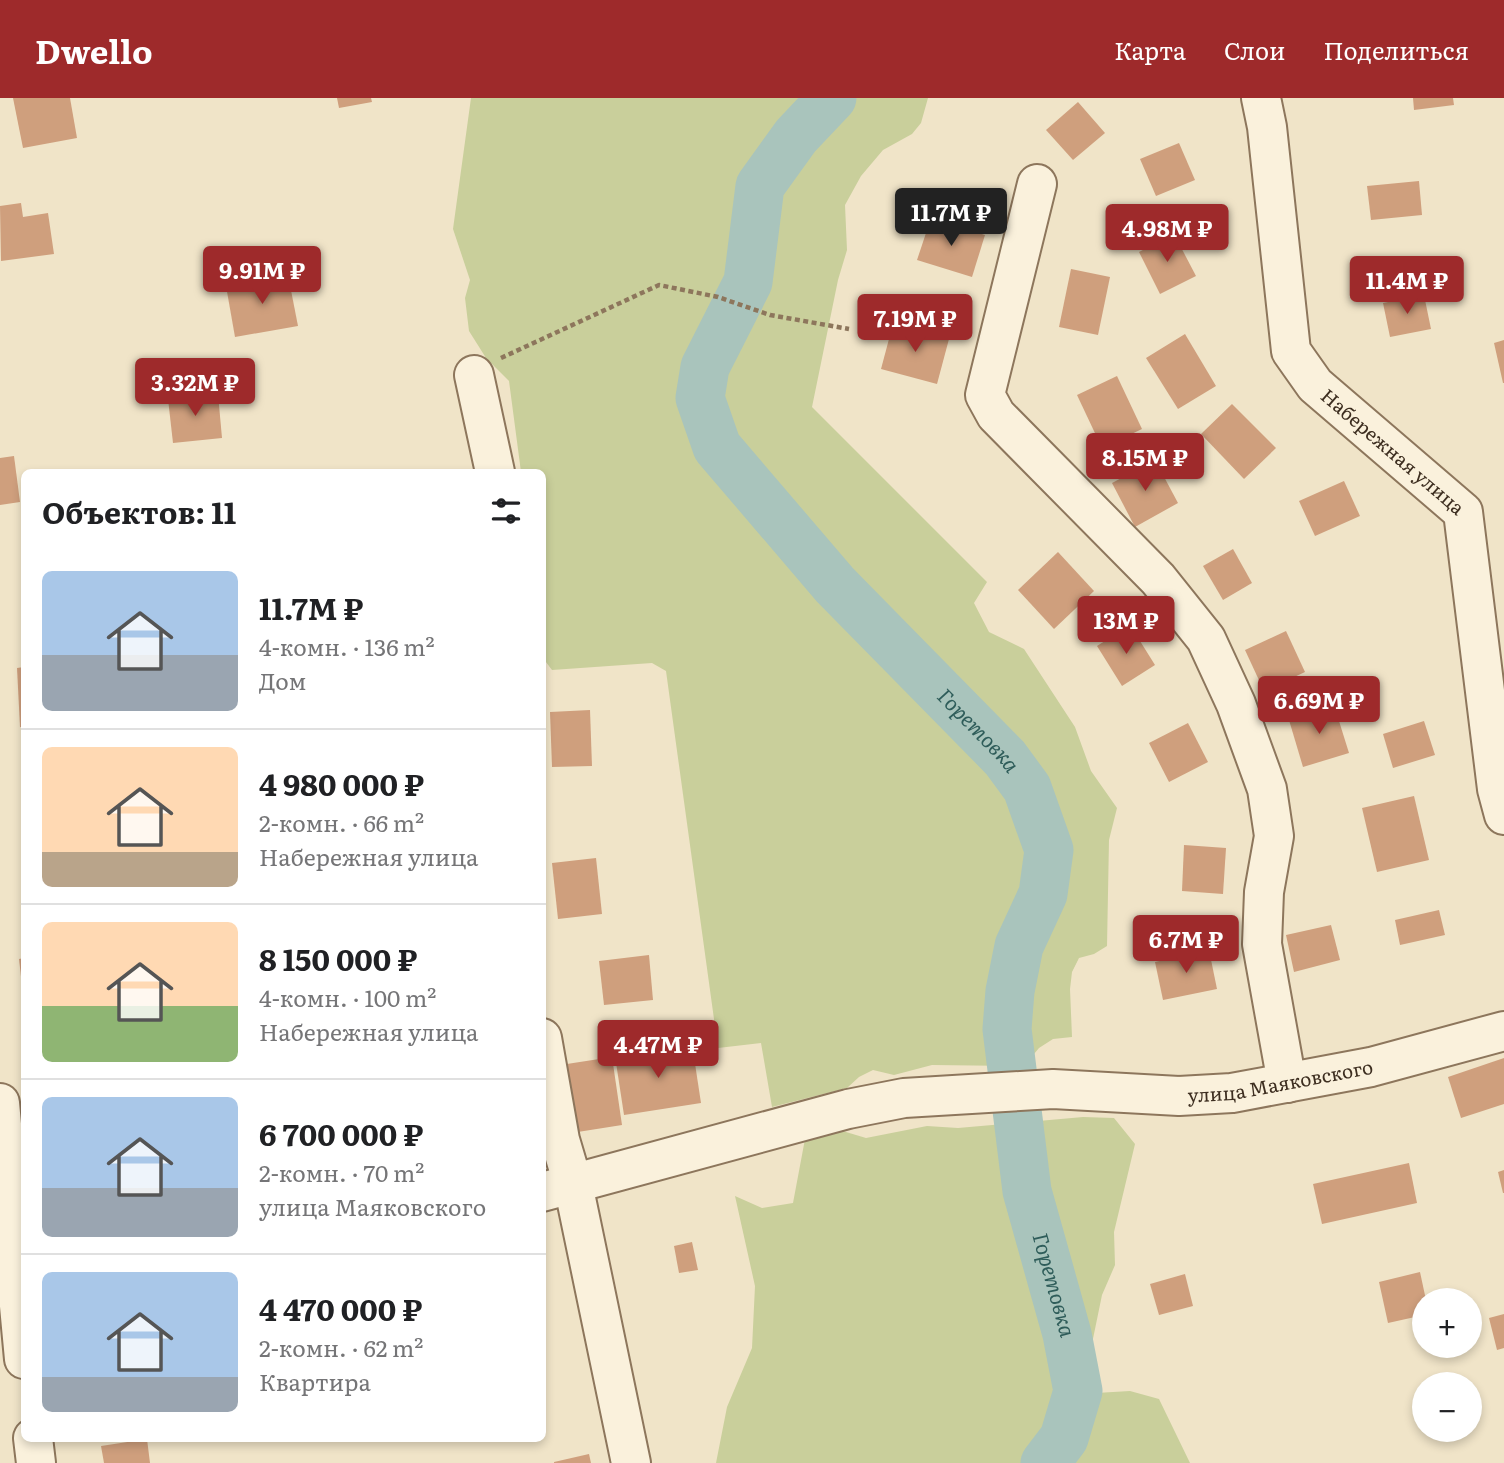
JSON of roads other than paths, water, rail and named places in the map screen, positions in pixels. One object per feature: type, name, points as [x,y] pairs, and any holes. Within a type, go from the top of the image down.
[{"type":"street","name":"Набережная улица","points":[[1261,98],[1267,127],[1291,351],[1315,385],[1463,512],[1497,789],[1504,815]]},
{"type":"street","points":[[1037,184],[985,395],[996,415],[1158,579],[1206,639],[1236,704],[1267,789],[1274,836],[1264,892],[1262,944],[1287,1083]]},
{"type":"street","points":[[474,375],[494,469]]},
{"type":"street","name":"улица Маяковского","points":[[558,1188],[848,1109],[904,1098],[978,1091],[1054,1089],[1179,1096],[1232,1093],[1371,1067],[1504,1031]]},
{"type":"street","points":[[546,1062],[557,1128],[558,1188],[631,1463]]},
{"type":"street","points":[[0,1103],[21,1301]]},
{"type":"street","points":[[33,1442],[36,1463]]},
{"type":"waterway","name":"Горетовка","points":[[832,98],[796,136],[760,186],[748,282],[705,367],[700,398],[717,447],[835,585],[1005,758],[1027,788],[1049,850],[1043,894],[1019,946],[1010,991],[1007,1029],[1027,1191],[1067,1334],[1078,1391],[1064,1438],[1045,1463]]}]
